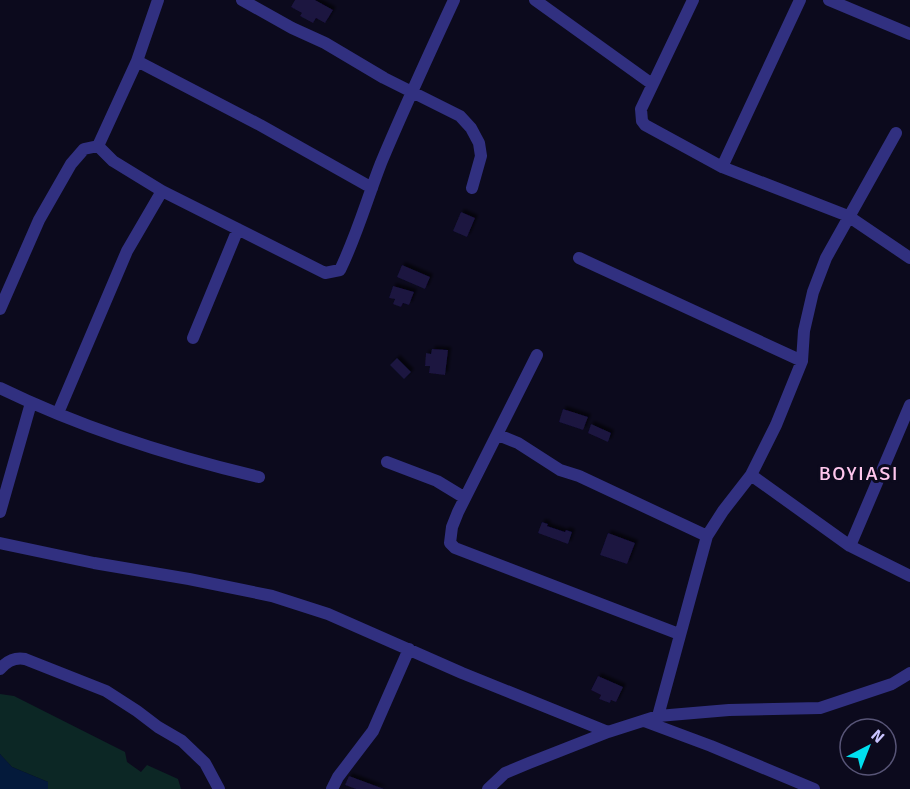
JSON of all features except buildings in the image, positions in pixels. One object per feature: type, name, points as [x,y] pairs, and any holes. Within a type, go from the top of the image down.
[{"type":"street","points":[[98,146],[136,61],[158,0]]},
{"type":"street","points":[[242,0],[292,28],[325,43],[384,78],[460,116],[480,143],[481,156],[472,188]]},
{"type":"street","points":[[98,146],[113,161],[162,191],[325,273],[340,270],[355,238],[372,188],[412,90],[454,0]]},
{"type":"street","points":[[535,0],[652,84]]},
{"type":"street","points":[[693,0],[641,109],[645,125],[722,167],[848,216],[910,258]]},
{"type":"street","points":[[722,167],[800,0]]},
{"type":"street","points":[[829,0],[910,34]]},
{"type":"street","points":[[136,61],[260,124],[372,188]]},
{"type":"street","points":[[658,716],[707,536],[751,475],[776,425],[802,361],[804,331],[813,292],[826,258],[896,133]]},
{"type":"street","points":[[0,309],[39,220],[71,164],[84,149],[98,146]]},
{"type":"street","points":[[58,413],[127,251],[162,191]]},
{"type":"street","points":[[193,338],[238,229]]},
{"type":"street","points":[[579,258],[802,361]]},
{"type":"street","points":[[537,355],[465,498],[452,527],[450,543],[455,548],[679,634]]},
{"type":"street","points":[[0,388],[31,403],[128,441],[203,464],[259,477]]},
{"type":"street","points":[[0,512],[31,403]]},
{"type":"street","points":[[850,546],[910,405]]},
{"type":"street","points":[[498,435],[525,446],[561,470],[579,476],[707,536]]},
{"type":"street","points":[[387,462],[437,481],[465,498]]},
{"type":"street","points":[[751,475],[850,546],[910,576]]},
{"type":"street","points":[[0,543],[272,596],[328,614],[462,673],[608,732]]},
{"type":"street","points":[[332,789],[338,777],[373,731],[409,649]]},
{"type":"street","points":[[0,669],[6,663],[18,658],[26,658],[106,691],[182,741],[206,763],[219,789]]},
{"type":"street","points":[[488,789],[505,773],[608,732],[658,716],[729,710],[820,708],[892,684],[910,674]]},
{"type":"street","points":[[644,721],[814,789]]},
{"type":"green space","points":[[0,694],[14,696],[125,752],[127,762],[141,772],[147,765],[178,779],[181,789],[48,789],[48,782],[12,767],[0,754]]},
{"type":"water","points":[[0,754],[12,767],[48,782],[48,789],[0,789]]},
{"type":"district","name":"BOYIASI","points":[[859,473]]}]
